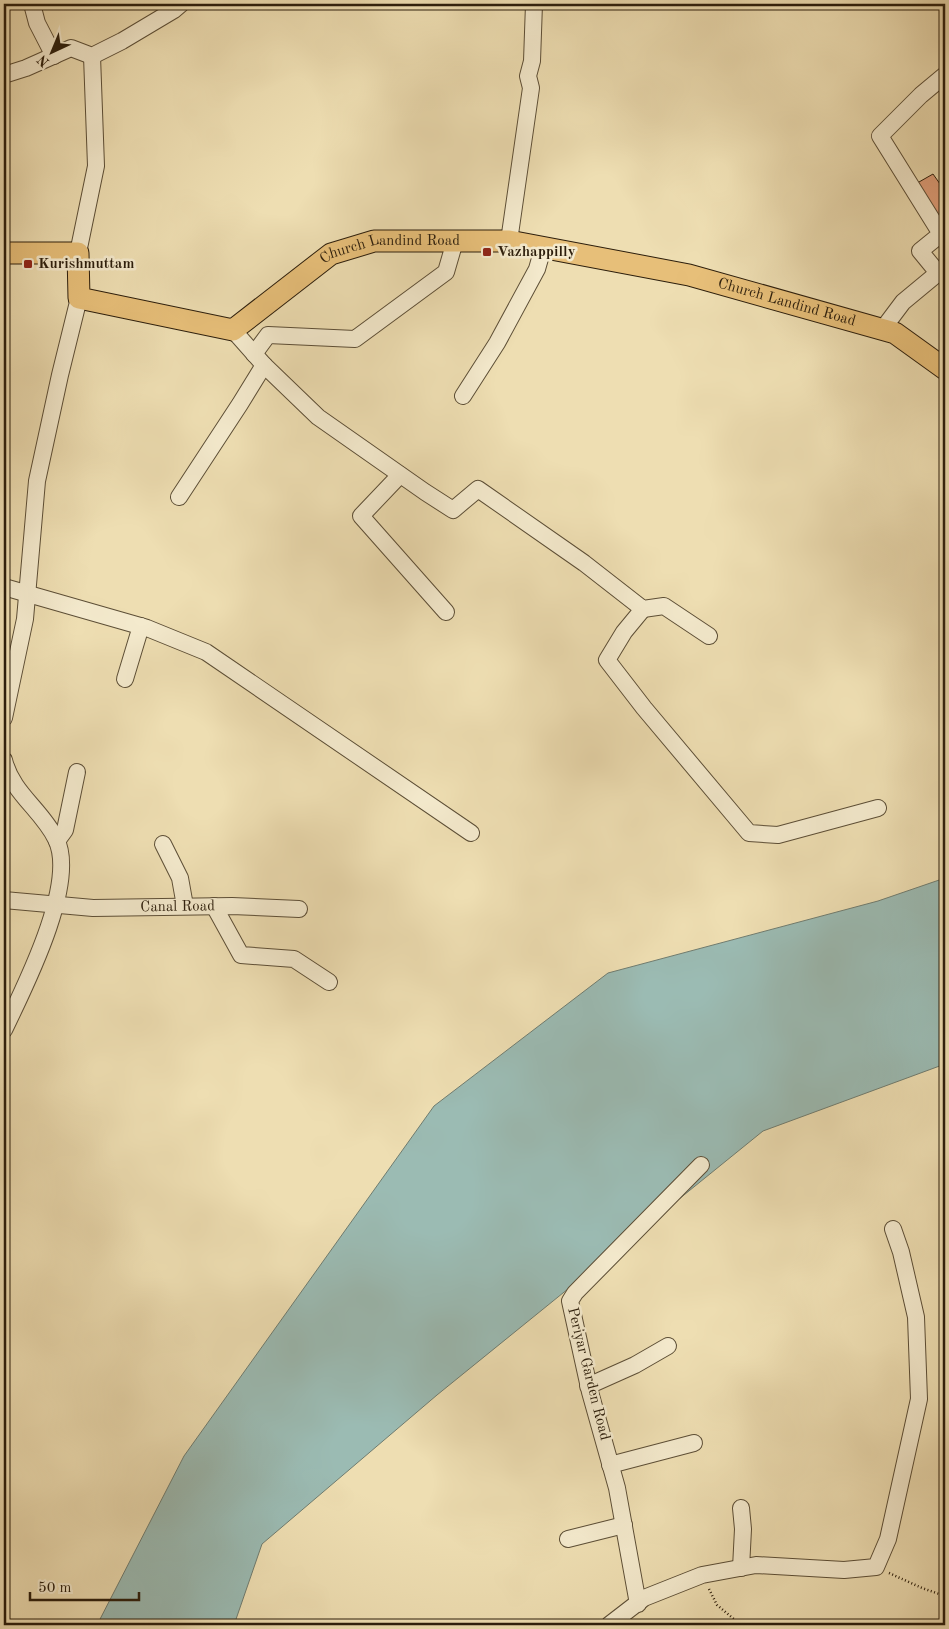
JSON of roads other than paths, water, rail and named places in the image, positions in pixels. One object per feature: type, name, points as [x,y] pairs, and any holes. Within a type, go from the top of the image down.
[{"type":"main road","name":"Church Landind Road","points":[[233,330],[331,254],[374,241],[509,241],[689,275],[895,333],[945,369]]},
{"type":"main road","points":[[4,254],[78,253],[79,298],[233,330]]},
{"type":"street","points":[[32,4],[37,23],[54,56]]},
{"type":"street","points":[[4,75],[26,68],[71,48],[92,56],[122,41],[181,4]]},
{"type":"street","points":[[509,241],[531,88],[528,76],[532,61],[534,4]]},
{"type":"street","points":[[78,253],[96,166],[92,56]]},
{"type":"street","points":[[882,330],[903,302],[938,273],[920,251],[941,234],[940,220],[880,136],[921,95],[945,75]]},
{"type":"street","points":[[180,497],[240,404],[268,335],[355,339],[446,272],[455,241]]},
{"type":"street","points":[[463,396],[497,342],[537,269],[543,248]]},
{"type":"street","points":[[4,718],[25,619],[37,481],[79,298]]},
{"type":"street","points":[[233,330],[259,360],[318,417],[400,475],[453,510],[478,490],[570,553],[643,609]]},
{"type":"street","points":[[400,475],[362,516],[446,612]]},
{"type":"street","points":[[4,587],[141,626],[206,652],[470,833]]},
{"type":"street","points":[[709,636],[664,606],[643,609],[624,632],[608,660],[644,708],[749,833],[778,835],[878,808]]},
{"type":"street","points":[[125,679],[141,626]]},
{"type":"street","points":[[4,760],[14,785],[50,829],[57,841],[62,866],[54,913],[36,964],[4,1030]]},
{"type":"street","points":[[57,841],[65,830],[77,772]]},
{"type":"street","points":[[163,844],[180,878],[185,906]]},
{"type":"street","name":"Canal Road","points":[[4,900],[93,908],[214,906],[299,909]]},
{"type":"street","points":[[214,906],[241,955],[294,959],[329,982]]},
{"type":"street","name":"Periyar Garden Road","points":[[638,1604],[617,1488],[588,1386],[570,1301],[702,1165]]},
{"type":"street","points":[[609,1625],[644,1598],[702,1574],[756,1565],[844,1570],[876,1568],[888,1539],[919,1400],[916,1318],[901,1252],[893,1229]]},
{"type":"street","points":[[588,1386],[635,1365],[668,1346]]},
{"type":"street","points":[[610,1465],[694,1443]]},
{"type":"street","points":[[741,1508],[743,1529],[741,1568]]},
{"type":"street","points":[[568,1539],[624,1525]]},
{"type":"water","points":[[945,878],[945,1064],[763,1131],[437,1395],[262,1544],[234,1625],[97,1625],[184,1456],[434,1106],[608,973],[878,901]]},
{"type":"place","name":"Vazhappilly","points":[[487,252]]},
{"type":"place","name":"Kurishmuttam","points":[[28,264]]}]
